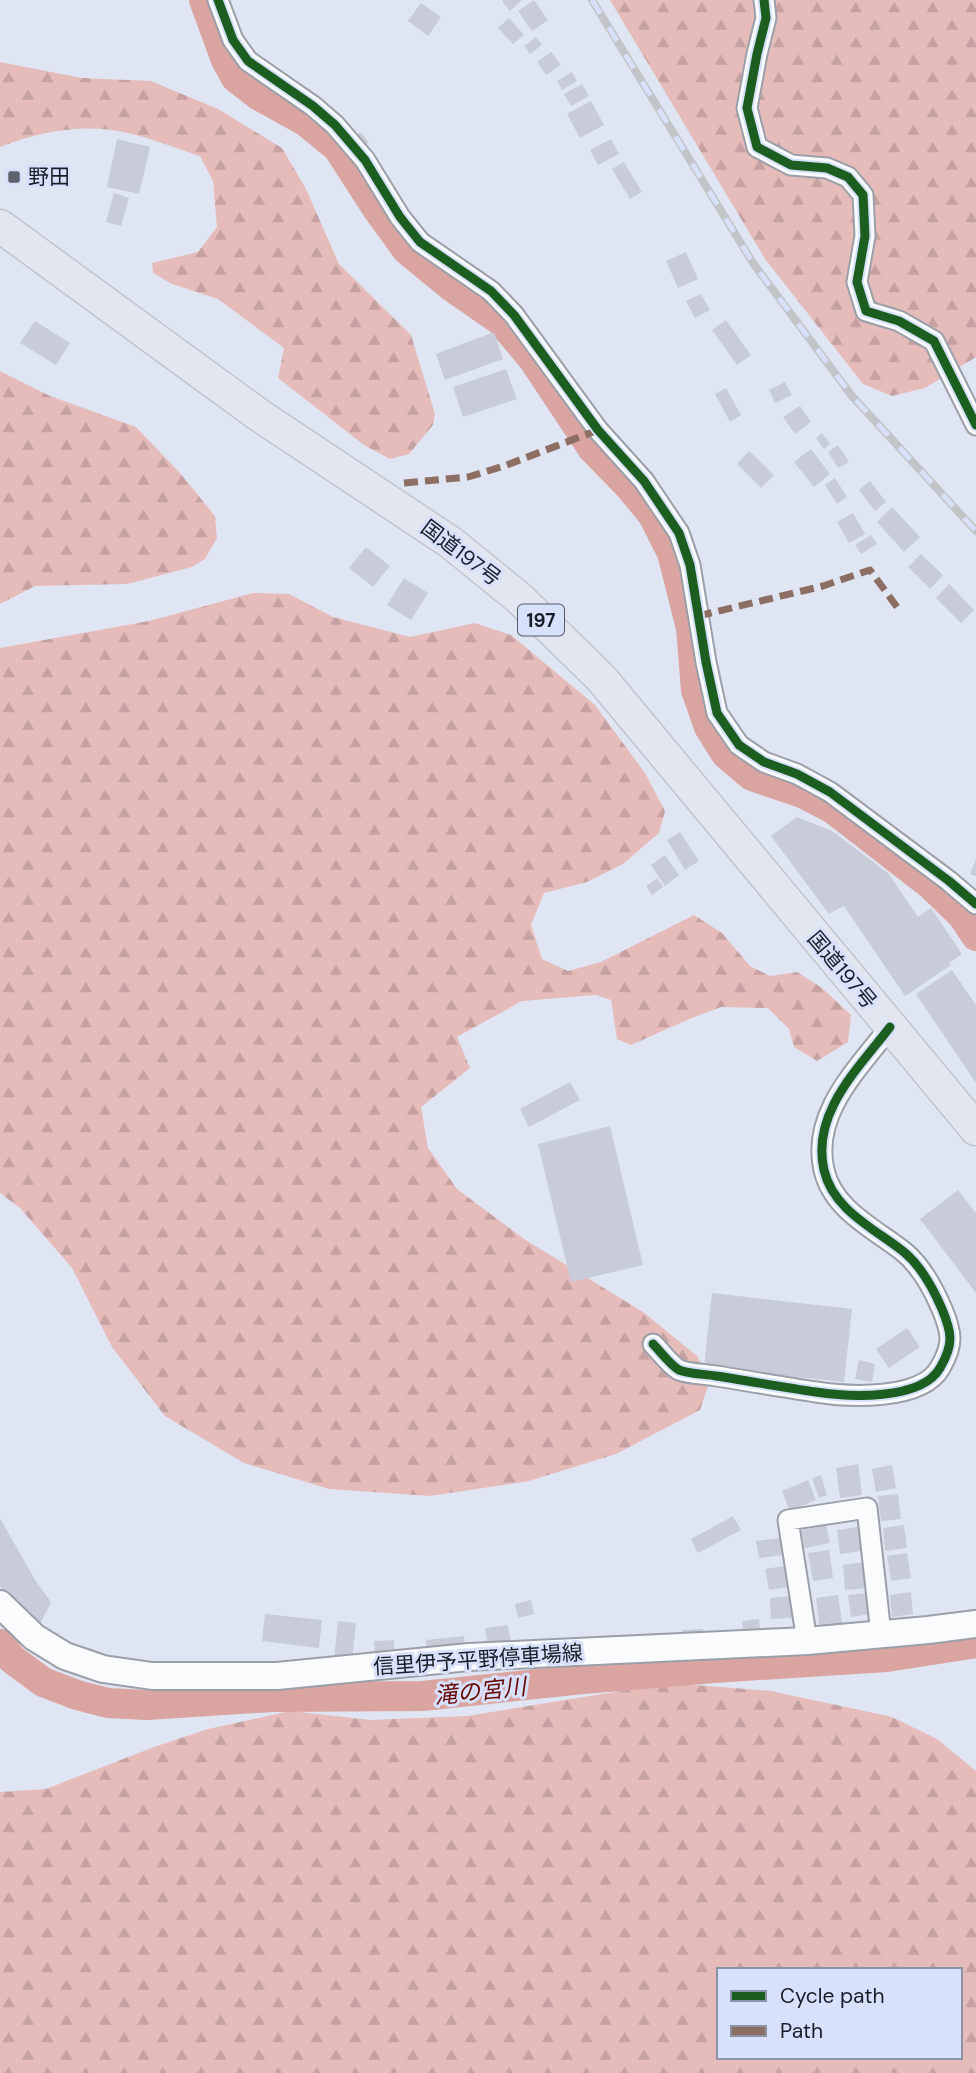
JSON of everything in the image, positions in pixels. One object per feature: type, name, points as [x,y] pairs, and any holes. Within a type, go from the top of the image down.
[{"type":"highway","name":"国道197号","points":[[0,226],[259,415],[450,542],[519,598],[601,678],[976,1129]]},
{"type":"main road","name":"信里伊予平野停車場線","points":[[0,1604],[34,1637],[65,1656],[103,1669],[152,1676],[277,1676],[469,1657],[807,1641],[976,1624]]},
{"type":"street","points":[[218,0],[233,40],[248,61],[313,106],[335,125],[365,160],[400,217],[420,242],[491,291],[514,315],[597,430],[644,481],[679,533],[690,565],[717,713],[739,745],[764,761],[797,774],[830,792],[976,904]]},
{"type":"street","points":[[764,0],[766,18],[747,108],[757,147],[791,165],[827,168],[848,177],[863,195],[865,236],[858,282],[866,310],[899,321],[934,341],[976,425]]},
{"type":"street","points":[[653,1344],[679,1370],[820,1393],[863,1396],[895,1393],[921,1384],[937,1373],[949,1352],[951,1330],[933,1287],[906,1253],[870,1229],[836,1196],[824,1172],[821,1147],[825,1122],[836,1098],[890,1027]]},
{"type":"street","points":[[807,1641],[788,1520],[867,1508],[881,1634]]},
{"type":"green space","points":[[610,0],[976,0],[976,357],[925,388],[892,396],[863,384],[765,259]]},
{"type":"green space","points":[[0,62],[82,78],[151,81],[218,109],[282,148],[306,189],[339,264],[411,335],[435,414],[433,425],[409,454],[390,459],[364,445],[278,378],[284,348],[218,299],[172,284],[153,273],[152,263],[198,252],[217,227],[213,181],[200,156],[133,134],[91,128],[45,133],[0,147]]},
{"type":"green space","points":[[0,371],[50,396],[136,427],[180,473],[215,516],[217,538],[205,559],[192,567],[127,584],[35,586],[0,604]]},
{"type":"green space","points":[[253,593],[289,594],[333,617],[410,637],[475,623],[511,635],[595,705],[645,773],[665,811],[659,833],[623,864],[587,882],[544,893],[531,925],[542,959],[568,971],[601,962],[694,915],[722,933],[750,966],[770,976],[797,972],[822,988],[851,1015],[848,1042],[817,1061],[794,1047],[789,1029],[768,1008],[721,1007],[631,1045],[617,1039],[611,1000],[596,995],[522,1001],[457,1037],[470,1068],[421,1107],[428,1148],[457,1189],[524,1239],[643,1312],[697,1356],[710,1380],[700,1410],[616,1454],[529,1481],[430,1496],[329,1489],[244,1463],[165,1416],[112,1347],[72,1268],[20,1208],[0,1193],[0,648],[149,621]]},
{"type":"green space","points":[[670,1683],[771,1691],[892,1717],[937,1739],[976,1771],[976,2073],[0,2073],[0,1792],[46,1789],[208,1729],[290,1711],[371,1720],[467,1716]]},
{"type":"building","points":[[503,0],[522,0],[510,11]]},
{"type":"building","points":[[534,0],[548,20],[532,31],[518,11]]},
{"type":"building","points":[[421,3],[441,17],[428,36],[408,21]]},
{"type":"building","points":[[509,18],[524,35],[513,44],[498,28]]},
{"type":"building","points":[[536,37],[542,45],[530,54],[524,46]]},
{"type":"building","points":[[551,52],[561,65],[546,75],[537,62]]},
{"type":"building","points":[[572,72],[577,81],[562,90],[557,81]]},
{"type":"building","points":[[582,84],[589,96],[571,106],[564,94]]},
{"type":"building","points":[[591,101],[604,125],[580,138],[567,114]]},
{"type":"building","points":[[360,132],[369,142],[362,149],[353,139]]},
{"type":"building","points":[[117,139],[150,147],[139,194],[107,187]]},
{"type":"building","points":[[611,139],[619,154],[598,165],[590,150]]},
{"type":"building","points":[[624,162],[642,192],[630,199],[612,169]]},
{"type":"building","points":[[114,193],[129,198],[121,226],[106,222]]},
{"type":"building","points":[[686,252],[698,279],[678,288],[666,261]]},
{"type":"building","points":[[701,294],[710,310],[695,318],[686,301]]},
{"type":"building","points":[[726,320],[751,355],[737,365],[712,330]]},
{"type":"building","points":[[35,321],[70,343],[56,365],[20,343]]},
{"type":"building","points":[[494,332],[503,359],[445,380],[436,354]]},
{"type":"building","points":[[506,369],[517,399],[463,417],[453,387]]},
{"type":"building","points":[[785,382],[792,395],[775,403],[769,390]]},
{"type":"building","points":[[726,388],[741,415],[730,422],[715,394]]},
{"type":"building","points":[[800,406],[811,422],[795,434],[783,417]]},
{"type":"building","points":[[822,433],[830,444],[824,449],[816,438]]},
{"type":"building","points":[[838,445],[849,462],[838,468],[828,452]]},
{"type":"building","points":[[811,449],[830,474],[814,487],[794,462]]},
{"type":"building","points":[[749,451],[774,475],[761,488],[737,464]]},
{"type":"building","points":[[835,478],[847,497],[837,504],[825,485]]},
{"type":"building","points":[[870,481],[886,502],[875,511],[859,490]]},
{"type":"building","points":[[892,507],[920,537],[904,552],[877,522]]},
{"type":"building","points":[[853,513],[865,534],[849,543],[837,522]]},
{"type":"building","points":[[871,535],[877,544],[861,554],[855,545]]},
{"type":"building","points":[[366,547],[390,566],[373,587],[349,568]]},
{"type":"building","points":[[921,554],[943,575],[930,589],[908,567]]},
{"type":"building","points":[[404,578],[428,593],[411,620],[387,605]]},
{"type":"building","points":[[949,584],[974,610],[961,623],[936,598]]},
{"type":"building","points":[[797,817],[832,831],[888,873],[918,917],[931,908],[962,954],[949,963],[951,965],[905,996],[844,906],[829,914],[771,836]]},
{"type":"building","points":[[680,832],[699,861],[685,870],[667,840]]},
{"type":"building","points":[[665,855],[679,875],[665,886],[651,865]]},
{"type":"building","points":[[976,859],[976,876],[970,874]]},
{"type":"building","points":[[657,878],[663,887],[652,895],[646,886]]},
{"type":"building","points":[[952,970],[976,1005],[976,1083],[916,994]]},
{"type":"building","points":[[570,1082],[580,1100],[529,1127],[520,1109]]},
{"type":"building","points":[[610,1126],[643,1265],[571,1282],[538,1144]]},
{"type":"building","points":[[958,1190],[976,1213],[976,1293],[920,1219]]},
{"type":"building","points":[[712,1293],[852,1309],[844,1382],[704,1367]]},
{"type":"building","points":[[907,1328],[920,1347],[889,1368],[876,1349]]},
{"type":"building","points":[[859,1360],[875,1364],[872,1382],[855,1379]]},
{"type":"building","points":[[858,1464],[862,1495],[840,1498],[836,1468]]},
{"type":"building","points":[[892,1465],[896,1488],[876,1492],[872,1469]]},
{"type":"building","points":[[821,1475],[827,1495],[819,1498],[812,1478]]},
{"type":"building","points":[[808,1480],[816,1500],[790,1511],[782,1491]]},
{"type":"building","points":[[898,1494],[901,1519],[881,1521],[878,1496]]},
{"type":"building","points":[[733,1516],[741,1530],[698,1553],[691,1539]]},
{"type":"building","points":[[0,1518],[35,1580],[51,1602],[40,1625],[6,1597],[0,1586]]},
{"type":"building","points":[[826,1525],[830,1543],[805,1548],[801,1530]]},
{"type":"building","points":[[904,1525],[907,1548],[885,1551],[883,1528]]},
{"type":"building","points":[[858,1527],[861,1551],[840,1554],[837,1530]]},
{"type":"building","points":[[781,1538],[783,1555],[759,1558],[756,1541]]},
{"type":"building","points":[[829,1550],[833,1578],[813,1581],[808,1553]]},
{"type":"building","points":[[907,1553],[911,1578],[891,1581],[887,1556]]},
{"type":"building","points":[[865,1562],[867,1588],[845,1590],[843,1565]]},
{"type":"building","points":[[784,1566],[788,1587],[769,1590],[765,1569]]},
{"type":"building","points":[[911,1592],[913,1614],[892,1617],[890,1595]]},
{"type":"building","points":[[868,1593],[871,1614],[851,1617],[848,1595]]},
{"type":"building","points":[[838,1595],[843,1628],[820,1631],[816,1598]]},
{"type":"building","points":[[791,1596],[792,1618],[771,1619],[770,1598]]},
{"type":"building","points":[[531,1600],[534,1614],[518,1618],[515,1604]]},
{"type":"building","points":[[265,1614],[322,1620],[319,1648],[262,1641]]},
{"type":"building","points":[[759,1619],[760,1629],[743,1631],[742,1621]]},
{"type":"building","points":[[338,1621],[356,1623],[352,1660],[334,1658]]},
{"type":"building","points":[[508,1625],[511,1644],[488,1648],[485,1628]]},
{"type":"building","points":[[703,1629],[704,1639],[682,1640],[682,1630]]},
{"type":"building","points":[[464,1636],[465,1652],[428,1657],[426,1640]]},
{"type":"building","points":[[394,1640],[395,1658],[375,1659],[374,1641]]},
{"type":"waterway","points":[[204,0],[226,60],[236,78],[258,95],[305,121],[338,148],[407,250],[452,287],[501,321],[533,359],[592,448],[653,515],[672,553],[691,628],[696,690],[709,727],[726,754],[752,776],[802,793],[833,809],[931,885],[962,915],[976,936]]},
{"type":"waterway","name":"滝の宮川","points":[[0,1644],[12,1659],[43,1682],[108,1703],[147,1705],[273,1697],[423,1696],[583,1679],[887,1657],[976,1643]]},
{"type":"railway","points":[[592,0],[753,263],[852,396],[976,531]]},
{"type":"marked path","points":[[404,483],[468,477],[598,430]]},
{"type":"marked path","points":[[698,616],[823,586],[870,570],[897,607]]},
{"type":"cycle path","points":[[218,0],[233,40],[248,61],[313,106],[335,125],[365,160],[400,217],[420,242],[491,291],[514,315],[598,430],[644,481],[679,533],[690,565],[717,713],[739,745],[764,762],[797,774],[830,792],[976,904]]},
{"type":"cycle path","points":[[764,0],[766,18],[747,108],[757,147],[791,165],[827,168],[848,177],[863,195],[865,236],[857,282],[866,311],[899,321],[934,341],[976,425]]},
{"type":"cycle path","points":[[653,1344],[679,1370],[830,1394],[864,1395],[901,1391],[931,1379],[940,1368],[948,1352],[950,1338],[948,1325],[931,1285],[904,1252],[846,1207],[836,1196],[824,1170],[824,1130],[831,1111],[840,1093],[890,1027]]},
{"type":"place","name":"野田","points":[[14,177]]}]
